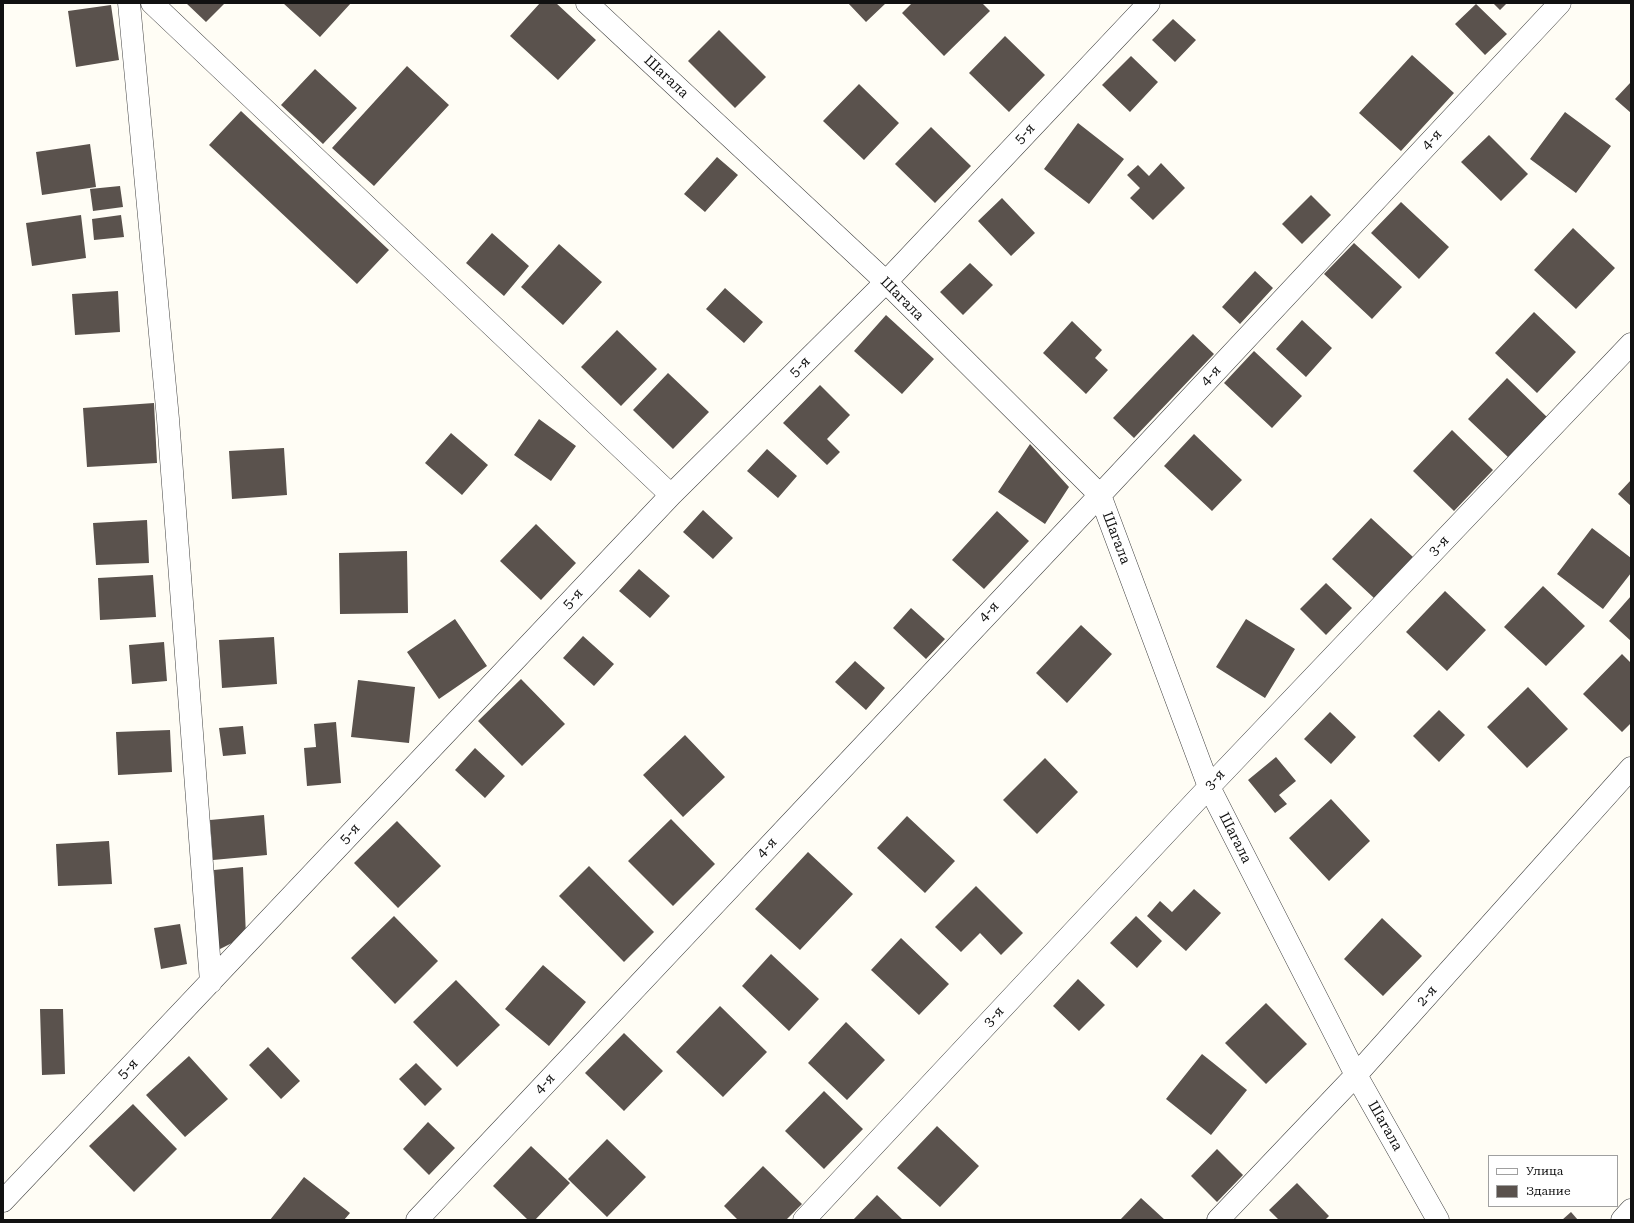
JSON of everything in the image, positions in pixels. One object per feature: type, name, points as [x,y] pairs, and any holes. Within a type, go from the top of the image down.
[{"type":"street","points":[[129,3],[168,419],[211,982]]},
{"type":"street","points":[[152,3],[671,495]]},
{"type":"street","name":"Шагала","points":[[587,3],[886,282],[1100,495],[1209,787],[1356,1075],[1438,1220]]},
{"type":"street","name":"5-я","points":[[3,1201],[671,495],[886,282],[1149,3]]},
{"type":"street","name":"4-я","points":[[417,1220],[1100,495],[1560,3]]},
{"type":"street","name":"3-я","points":[[804,1220],[1209,787],[1631,344]]},
{"type":"street","name":"2-я","points":[[1218,1220],[1356,1075],[1631,768]]},
{"type":"street","points":[[1622,1220],[1631,1210]]},
{"type":"building","points":[[186,3],[225,3],[206,22]]},
{"type":"building","points":[[283,3],[351,3],[320,37]]},
{"type":"building","points":[[540,3],[556,3],[596,40],[558,80],[510,36]]},
{"type":"building","points":[[848,3],[886,3],[866,22]]},
{"type":"building","points":[[912,3],[982,3],[990,11],[944,56],[902,13]]},
{"type":"building","points":[[1493,3],[1507,3],[1500,10]]},
{"type":"building","points":[[1476,4],[1507,34],[1485,55],[1455,24]]},
{"type":"building","points":[[111,5],[119,60],[76,67],[68,11]]},
{"type":"building","points":[[1173,19],[1196,40],[1175,62],[1152,40]]},
{"type":"building","points":[[719,30],[766,77],[735,108],[688,61]]},
{"type":"building","points":[[1005,36],[1045,75],[1009,112],[969,73]]},
{"type":"building","points":[[1412,55],[1454,93],[1401,151],[1359,113]]},
{"type":"building","points":[[1131,56],[1158,82],[1130,112],[1102,85]]},
{"type":"building","points":[[407,66],[449,105],[374,186],[332,148]]},
{"type":"building","points":[[315,69],[357,108],[323,144],[281,105]]},
{"type":"building","points":[[1631,82],[1631,113],[1615,99]]},
{"type":"building","points":[[859,84],[899,123],[864,160],[823,121]]},
{"type":"building","points":[[241,111],[389,250],[357,284],[209,145]]},
{"type":"building","points":[[1565,112],[1611,146],[1576,193],[1530,159]]},
{"type":"building","points":[[1078,123],[1124,159],[1089,204],[1044,169]]},
{"type":"building","points":[[931,127],[971,166],[935,203],[895,164]]},
{"type":"building","points":[[1489,135],[1528,174],[1501,201],[1461,162]]},
{"type":"building","points":[[90,144],[96,187],[42,195],[36,152]]},
{"type":"building","points":[[717,157],[738,175],[705,212],[684,194]]},
{"type":"building","points":[[1161,163],[1185,188],[1153,220],[1130,198],[1140,188],[1127,175],[1138,165],[1149,176]]},
{"type":"building","points":[[120,186],[123,207],[93,211],[90,189]]},
{"type":"building","points":[[1311,195],[1331,215],[1302,244],[1282,224]]},
{"type":"building","points":[[1002,198],[1035,233],[1011,256],[978,221]]},
{"type":"building","points":[[1401,202],[1449,247],[1419,279],[1371,233]]},
{"type":"building","points":[[81,215],[86,258],[32,266],[26,223]]},
{"type":"building","points":[[121,215],[124,237],[94,240],[92,219]]},
{"type":"building","points":[[1573,228],[1615,268],[1576,309],[1534,270]]},
{"type":"building","points":[[492,233],[529,266],[504,296],[466,263]]},
{"type":"building","points":[[1354,243],[1402,287],[1372,319],[1324,274]]},
{"type":"building","points":[[559,244],[602,282],[563,325],[521,287]]},
{"type":"building","points":[[970,263],[993,285],[963,315],[940,292]]},
{"type":"building","points":[[1255,271],[1273,288],[1240,324],[1222,307]]},
{"type":"building","points":[[725,288],[763,322],[744,343],[706,309]]},
{"type":"building","points":[[118,291],[120,332],[75,335],[72,294]]},
{"type":"building","points":[[1534,312],[1576,352],[1537,393],[1495,353]]},
{"type":"building","points":[[886,315],[934,359],[902,394],[854,351]]},
{"type":"building","points":[[1302,320],[1332,348],[1306,377],[1276,349]]},
{"type":"building","points":[[1072,321],[1102,350],[1095,358],[1108,370],[1086,394],[1043,353]]},
{"type":"building","points":[[617,330],[657,369],[621,406],[581,367]]},
{"type":"building","points":[[1193,334],[1214,354],[1134,438],[1113,418]]},
{"type":"building","points":[[1254,351],[1302,396],[1272,428],[1224,383]]},
{"type":"building","points":[[668,373],[709,412],[673,449],[633,410]]},
{"type":"building","points":[[1507,378],[1548,418],[1509,458],[1468,419]]},
{"type":"building","points":[[820,385],[850,415],[827,439],[840,452],[827,465],[783,423]]},
{"type":"building","points":[[154,403],[157,463],[87,467],[83,408]]},
{"type":"building","points":[[539,419],[576,446],[551,481],[514,455]]},
{"type":"building","points":[[1452,430],[1493,470],[1454,511],[1413,471]]},
{"type":"building","points":[[451,433],[488,465],[462,495],[425,463]]},
{"type":"building","points":[[1194,434],[1242,480],[1212,511],[1164,466]]},
{"type":"building","points":[[1030,444],[1069,487],[1045,524],[998,492]]},
{"type":"building","points":[[284,448],[287,495],[232,499],[229,451]]},
{"type":"building","points":[[767,449],[797,476],[778,498],[747,471]]},
{"type":"building","points":[[1631,480],[1631,506],[1618,494]]},
{"type":"building","points":[[703,510],[733,538],[713,559],[683,532]]},
{"type":"building","points":[[997,511],[1029,541],[984,589],[952,560]]},
{"type":"building","points":[[1371,518],[1413,557],[1374,598],[1332,559]]},
{"type":"building","points":[[147,520],[149,563],[96,565],[93,523]]},
{"type":"building","points":[[536,524],[576,563],[541,600],[500,561]]},
{"type":"building","points":[[1592,528],[1631,558],[1631,573],[1603,609],[1557,574]]},
{"type":"building","points":[[407,551],[408,613],[340,614],[339,553]]},
{"type":"building","points":[[639,569],[670,596],[650,618],[619,591]]},
{"type":"building","points":[[153,575],[156,617],[100,620],[98,578]]},
{"type":"building","points":[[1326,583],[1352,608],[1326,635],[1300,609]]},
{"type":"building","points":[[1543,586],[1585,626],[1546,666],[1504,627]]},
{"type":"building","points":[[1445,591],[1486,630],[1447,671],[1406,632]]},
{"type":"building","points":[[1631,596],[1631,641],[1609,621]]},
{"type":"building","points":[[911,608],[945,639],[926,659],[893,628]]},
{"type":"building","points":[[455,619],[487,666],[439,699],[407,652]]},
{"type":"building","points":[[1246,619],[1295,649],[1265,698],[1216,667]]},
{"type":"building","points":[[1081,625],[1112,654],[1067,703],[1036,673]]},
{"type":"building","points":[[583,636],[614,664],[594,686],[563,658]]},
{"type":"building","points":[[274,637],[277,684],[222,688],[219,640]]},
{"type":"building","points":[[164,642],[167,681],[132,684],[129,645]]},
{"type":"building","points":[[1622,654],[1631,663],[1631,723],[1622,732],[1583,694]]},
{"type":"building","points":[[855,661],[885,688],[866,710],[835,682]]},
{"type":"building","points":[[521,679],[565,724],[522,766],[478,721]]},
{"type":"building","points":[[358,680],[415,687],[409,743],[351,737]]},
{"type":"building","points":[[1528,687],[1568,729],[1527,768],[1487,727]]},
{"type":"building","points":[[1439,710],[1465,735],[1439,762],[1413,736]]},
{"type":"building","points":[[1330,712],[1356,737],[1331,764],[1304,739]]},
{"type":"building","points":[[336,722],[341,783],[307,786],[304,748],[316,747],[314,724]]},
{"type":"building","points":[[243,726],[246,754],[223,756],[219,728]]},
{"type":"building","points":[[170,730],[172,772],[118,775],[116,732]]},
{"type":"building","points":[[685,735],[725,777],[683,817],[643,775]]},
{"type":"building","points":[[475,748],[505,776],[485,798],[455,770]]},
{"type":"building","points":[[1276,757],[1296,781],[1279,795],[1287,804],[1275,813],[1248,780]]},
{"type":"building","points":[[1045,758],[1078,792],[1037,834],[1003,800]]},
{"type":"building","points":[[1331,799],[1370,841],[1329,881],[1289,838]]},
{"type":"building","points":[[264,815],[267,855],[213,860],[210,820]]},
{"type":"building","points":[[907,816],[955,861],[925,893],[877,848]]},
{"type":"building","points":[[671,819],[715,864],[673,906],[628,861]]},
{"type":"building","points":[[397,821],[441,866],[398,908],[354,863]]},
{"type":"building","points":[[109,841],[112,884],[58,886],[56,844]]},
{"type":"building","points":[[808,852],[853,894],[800,950],[755,909]]},
{"type":"building","points":[[589,866],[654,932],[624,962],[559,896]]},
{"type":"building","points":[[243,867],[246,936],[218,950],[214,870]]},
{"type":"building","points":[[976,886],[1023,933],[1001,955],[980,933],[961,952],[935,927]]},
{"type":"building","points":[[1194,889],[1221,913],[1186,951],[1147,916],[1160,901],[1172,912]]},
{"type":"building","points":[[394,916],[438,961],[395,1004],[351,958]]},
{"type":"building","points":[[1136,916],[1162,941],[1137,968],[1110,943]]},
{"type":"building","points":[[1382,918],[1422,956],[1383,996],[1344,959]]},
{"type":"building","points":[[180,924],[187,964],[161,969],[154,928]]},
{"type":"building","points":[[901,938],[949,984],[919,1015],[871,970]]},
{"type":"building","points":[[771,954],[819,999],[789,1031],[742,986]]},
{"type":"building","points":[[543,965],[586,1002],[549,1046],[505,1009]]},
{"type":"building","points":[[1078,979],[1105,1005],[1079,1031],[1053,1006]]},
{"type":"building","points":[[456,980],[500,1025],[457,1067],[413,1022]]},
{"type":"building","points":[[1266,1003],[1307,1044],[1266,1084],[1225,1043]]},
{"type":"building","points":[[720,1006],[767,1052],[723,1097],[676,1052]]},
{"type":"building","points":[[40,1009],[63,1009],[65,1074],[42,1075]]},
{"type":"building","points":[[846,1022],[885,1060],[847,1100],[808,1063]]},
{"type":"building","points":[[624,1033],[663,1071],[624,1111],[585,1073]]},
{"type":"building","points":[[268,1047],[300,1081],[281,1099],[249,1065]]},
{"type":"building","points":[[1202,1054],[1247,1090],[1211,1135],[1166,1099]]},
{"type":"building","points":[[189,1056],[228,1099],[185,1137],[146,1095]]},
{"type":"building","points":[[416,1063],[442,1089],[425,1106],[399,1079]]},
{"type":"building","points":[[824,1091],[863,1129],[824,1169],[785,1131]]},
{"type":"building","points":[[133,1104],[177,1149],[134,1192],[89,1146]]},
{"type":"building","points":[[428,1122],[455,1148],[429,1175],[403,1149]]},
{"type":"building","points":[[937,1126],[979,1166],[940,1207],[897,1168]]},
{"type":"building","points":[[607,1139],[646,1177],[607,1217],[568,1179]]},
{"type":"building","points":[[531,1146],[570,1183],[535,1220],[528,1220],[493,1186]]},
{"type":"building","points":[[1217,1149],[1243,1175],[1217,1202],[1191,1176]]},
{"type":"building","points":[[763,1166],[802,1204],[786,1220],[738,1220],[724,1206]]},
{"type":"building","points":[[304,1177],[350,1213],[344,1220],[270,1220]]},
{"type":"building","points":[[1297,1183],[1329,1216],[1325,1220],[1279,1220],[1269,1210]]},
{"type":"building","points":[[877,1195],[903,1220],[853,1220]]},
{"type":"building","points":[[1141,1198],[1165,1220],[1120,1220]]},
{"type":"building","points":[[1571,1212],[1578,1220],[1562,1220]]}]
